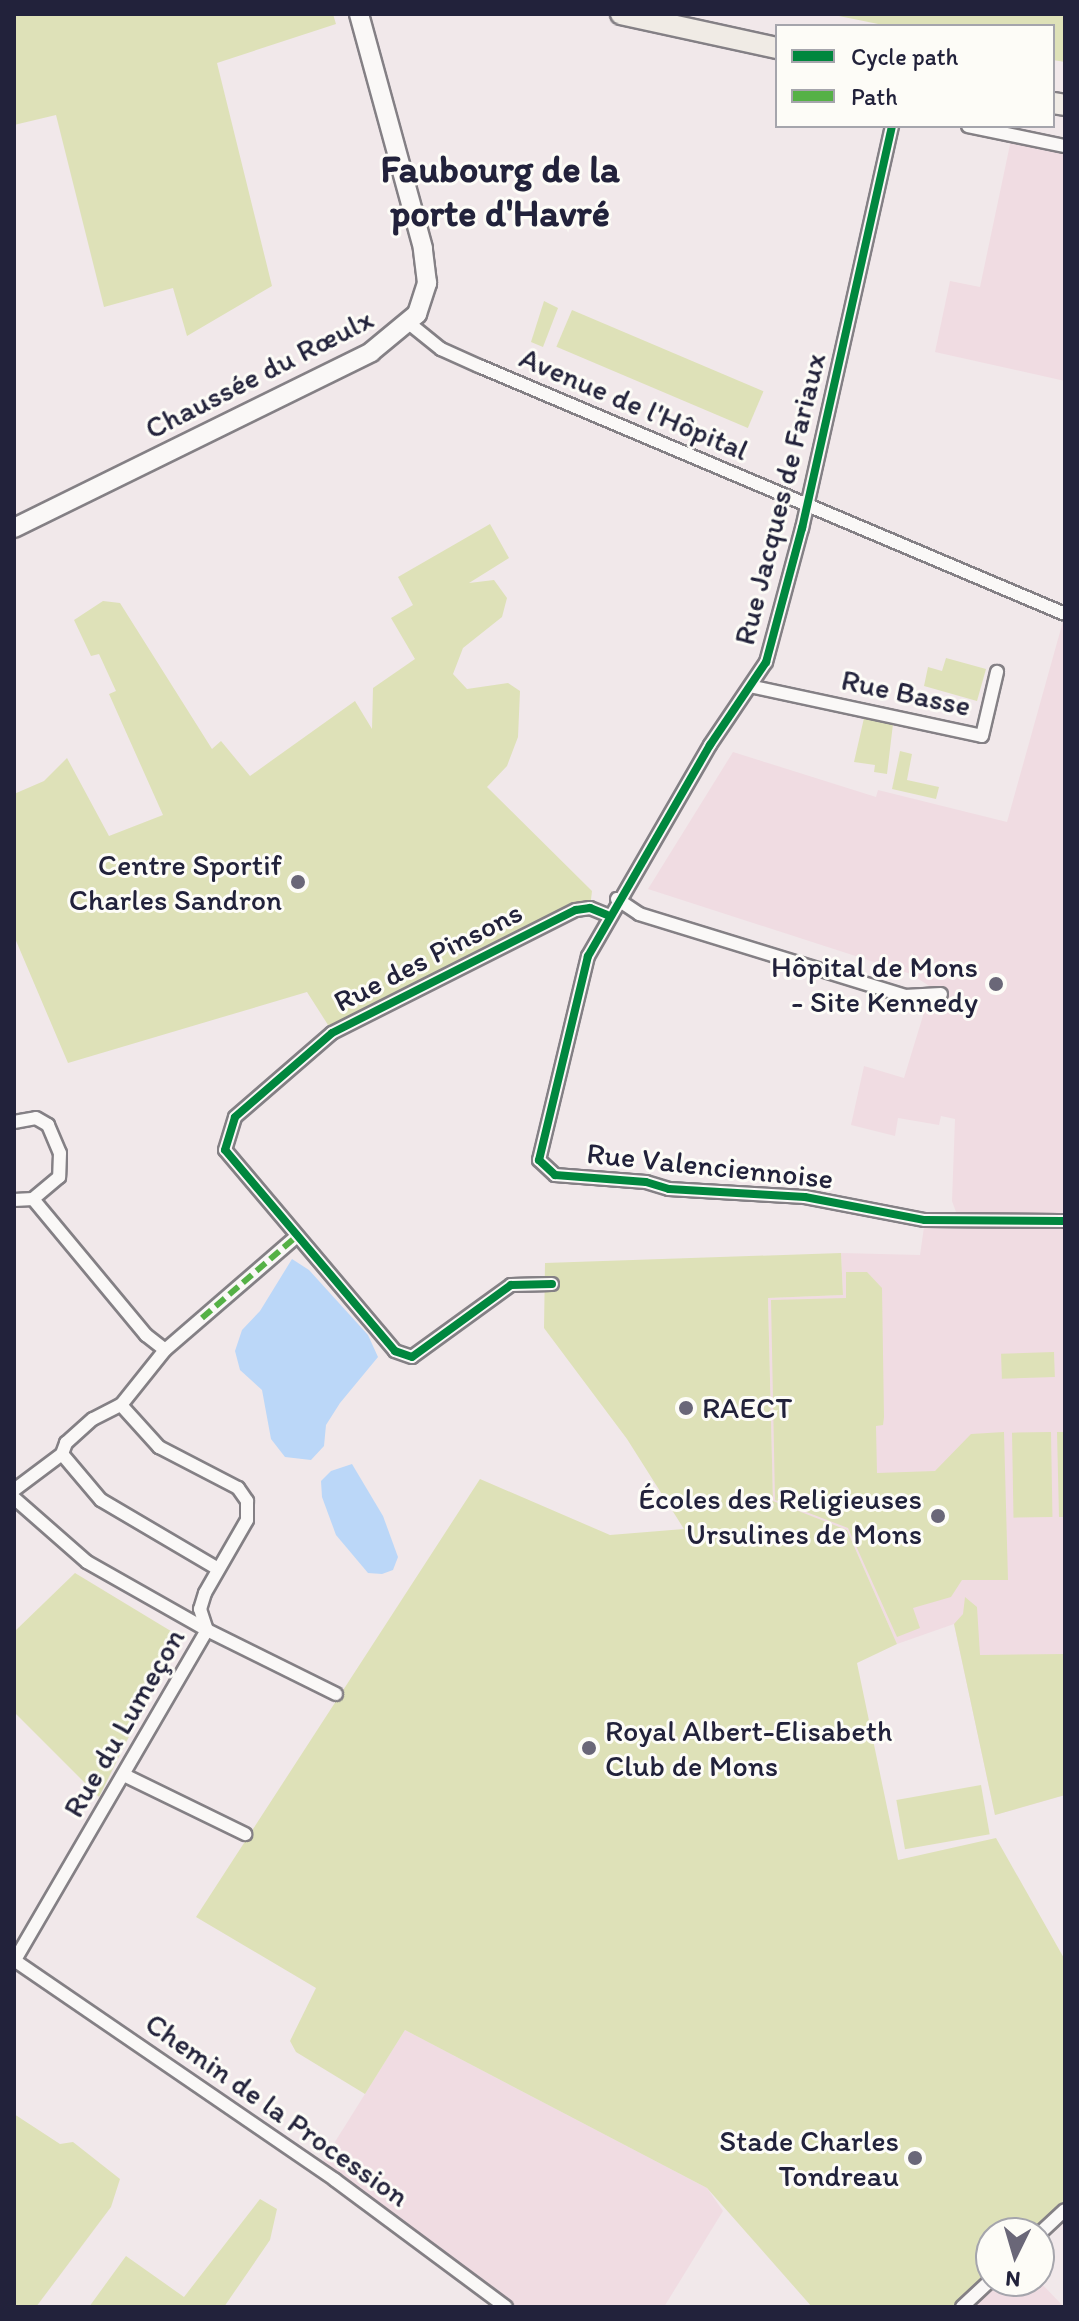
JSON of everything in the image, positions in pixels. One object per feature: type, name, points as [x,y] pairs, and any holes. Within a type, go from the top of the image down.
[{"type":"main road","name":"Chaussée du Rœulx","points":[[15,524],[371,352],[410,324],[425,294],[425,257],[359,14]]},
{"type":"main road","points":[[621,14],[775,48]]},
{"type":"street","name":"Rue Jacques de Fariaux","points":[[543,1167],[539,1151],[581,985],[607,915],[710,745],[754,687],[780,618],[892,128]]},
{"type":"street","points":[[978,128],[1065,146]]},
{"type":"street","name":"Avenue de l'Hôpital","points":[[410,324],[441,349],[479,366],[1065,614]]},
{"type":"street","name":"Rue Basse","points":[[754,687],[982,736],[997,672]]},
{"type":"street","points":[[617,899],[639,914],[905,996],[941,994]]},
{"type":"street","name":"Rue des Pinsons","points":[[297,1236],[225,1150],[235,1117],[332,1033],[576,910],[590,908],[607,915]]},
{"type":"street","points":[[14,1122],[36,1118],[48,1125],[60,1167],[59,1177],[33,1199],[14,1200]]},
{"type":"street","name":"Rue Valenciennoise","points":[[543,1167],[555,1175],[646,1182],[669,1189],[825,1199],[938,1222],[1065,1221]]},
{"type":"street","points":[[33,1199],[146,1335],[165,1350]]},
{"type":"street","points":[[14,1490],[62,1454],[93,1419],[121,1405],[165,1350],[297,1236],[395,1351],[412,1357],[511,1285],[552,1284]]},
{"type":"street","points":[[121,1405],[159,1447],[238,1488],[247,1501],[247,1520],[218,1569],[200,1609],[207,1630],[336,1694]]},
{"type":"street","points":[[62,1454],[101,1500],[218,1569]]},
{"type":"street","name":"Rue du Lumeçon","points":[[14,1498],[87,1562],[207,1630],[14,1960]]},
{"type":"street","points":[[124,1775],[245,1834]]},
{"type":"street","name":"Chemin de la Procession","points":[[14,1960],[335,2180],[506,2307]]},
{"type":"shaded area","points":[[1012,135],[1065,146],[1065,381],[935,352],[950,281],[980,287]]},
{"type":"shaded area","points":[[1065,614],[1065,1795],[995,1815],[954,1624],[897,1644],[847,1530],[773,1502],[768,1298],[843,1295],[841,1253],[920,1255],[925,1220],[960,1223],[952,1201],[955,1119],[941,1116],[939,1125],[898,1118],[895,1136],[851,1125],[864,1066],[904,1078],[929,996],[940,993],[911,974],[648,889],[733,752],[876,797],[878,790],[1007,822]]},
{"type":"shaded area","points":[[405,2030],[707,2188],[723,2211],[664,2307],[506,2307],[318,2169]]},
{"type":"shaded area","points":[[975,2295],[1054,2297],[1064,2307],[962,2307]]},
{"type":"green space","points":[[14,14],[333,14],[336,24],[217,63],[272,286],[187,336],[173,288],[104,307],[56,115],[14,125]]},
{"type":"green space","points":[[829,14],[1065,14],[1065,62],[1055,60],[1055,24],[878,24]]},
{"type":"green space","points":[[544,301],[558,308],[543,347],[531,342]]},
{"type":"green space","points":[[572,310],[763,391],[748,428],[556,347]]},
{"type":"green space","name":"Centre Sportif Charles Sandron","points":[[490,524],[509,558],[469,583],[494,580],[507,598],[502,617],[463,648],[453,674],[467,689],[508,683],[520,691],[518,737],[507,766],[487,787],[592,891],[590,908],[337,1039],[307,992],[68,1063],[14,936],[14,794],[44,781],[67,758],[109,836],[163,815],[109,694],[116,691],[99,654],[91,656],[74,620],[103,601],[120,603],[212,749],[221,741],[250,776],[355,701],[372,729],[373,688],[415,659],[391,618],[413,605],[398,577]]},
{"type":"green space","points":[[946,658],[986,669],[977,701],[924,686],[928,667],[942,671]]},
{"type":"green space","points":[[864,718],[893,724],[887,774],[874,772],[875,765],[854,762]]},
{"type":"green space","points":[[900,751],[912,754],[907,780],[939,787],[936,799],[892,789]]},
{"type":"green space","name":"Royal Albert-Elisabeth Club de Mons","points":[[841,1253],[843,1295],[768,1298],[773,1501],[847,1530],[897,1644],[857,1663],[898,1860],[996,1838],[1065,1960],[1065,2210],[1055,2219],[975,2217],[975,2295],[962,2307],[812,2307],[707,2188],[405,2030],[365,2094],[296,2052],[290,2041],[316,1988],[196,1917],[480,1479],[610,1535],[684,1529],[627,1439],[544,1328],[545,1263]]},
{"type":"green space","points":[[846,1272],[867,1272],[882,1288],[884,1417],[883,1425],[876,1426],[877,1473],[935,1471],[971,1434],[1004,1432],[1008,1580],[962,1580],[951,1597],[913,1608],[920,1628],[897,1637],[848,1528],[775,1500],[771,1300],[846,1298]]},
{"type":"green space","points":[[1054,1352],[1055,1377],[1002,1379],[1001,1354]]},
{"type":"green space","points":[[1051,1432],[1052,1517],[1013,1518],[1012,1433]]},
{"type":"green space","points":[[1057,1432],[1065,1432],[1065,1517],[1059,1517]]},
{"type":"green space","points":[[75,1573],[179,1636],[99,1797],[14,1712],[14,1632]]},
{"type":"green space","points":[[965,1597],[977,1607],[980,1655],[1065,1654],[1065,1795],[995,1815],[954,1624],[963,1614]]},
{"type":"green space","points":[[981,1785],[990,1834],[905,1849],[896,1800]]},
{"type":"green space","points":[[14,2114],[60,2144],[73,2142],[120,2179],[111,2207],[36,2307],[14,2307]]},
{"type":"green space","points":[[260,2199],[277,2209],[270,2240],[224,2307],[89,2307],[126,2256],[184,2297]]},
{"type":"water","points":[[292,1259],[309,1270],[368,1335],[378,1357],[340,1403],[326,1425],[324,1446],[311,1460],[285,1457],[271,1439],[262,1390],[240,1370],[235,1351],[242,1330],[260,1311]]},
{"type":"water","points":[[352,1464],[383,1516],[398,1557],[393,1570],[382,1574],[368,1573],[336,1535],[322,1497],[321,1481],[331,1471]]},
{"type":"marked path","points":[[202,1318],[297,1236]]},
{"type":"cycle path","points":[[892,128],[802,528],[766,662],[710,745],[588,956],[539,1160],[555,1175],[646,1182],[669,1189],[805,1197],[925,1220],[1065,1221]]},
{"type":"cycle path","points":[[552,1284],[511,1285],[412,1357],[395,1351],[225,1150],[235,1117],[332,1033],[576,910],[590,908],[607,915]]},
{"type":"place","name":"Centre Sportif Charles Sandron","points":[[298,882]]},
{"type":"place","name":"Hôpital de Mons - Site Kennedy","points":[[996,984]]},
{"type":"place","name":"RAECT","points":[[686,1408]]},
{"type":"place","name":"Écoles des Religieuses Ursulines de Mons","points":[[938,1516]]},
{"type":"place","name":"Royal Albert-Elisabeth Club de Mons","points":[[589,1748]]},
{"type":"place","name":"Stade Charles Tondreau","points":[[915,2158]]},
{"type":"district","name":"Faubourg de la porte d'Havré","points":[[500,192]]}]
